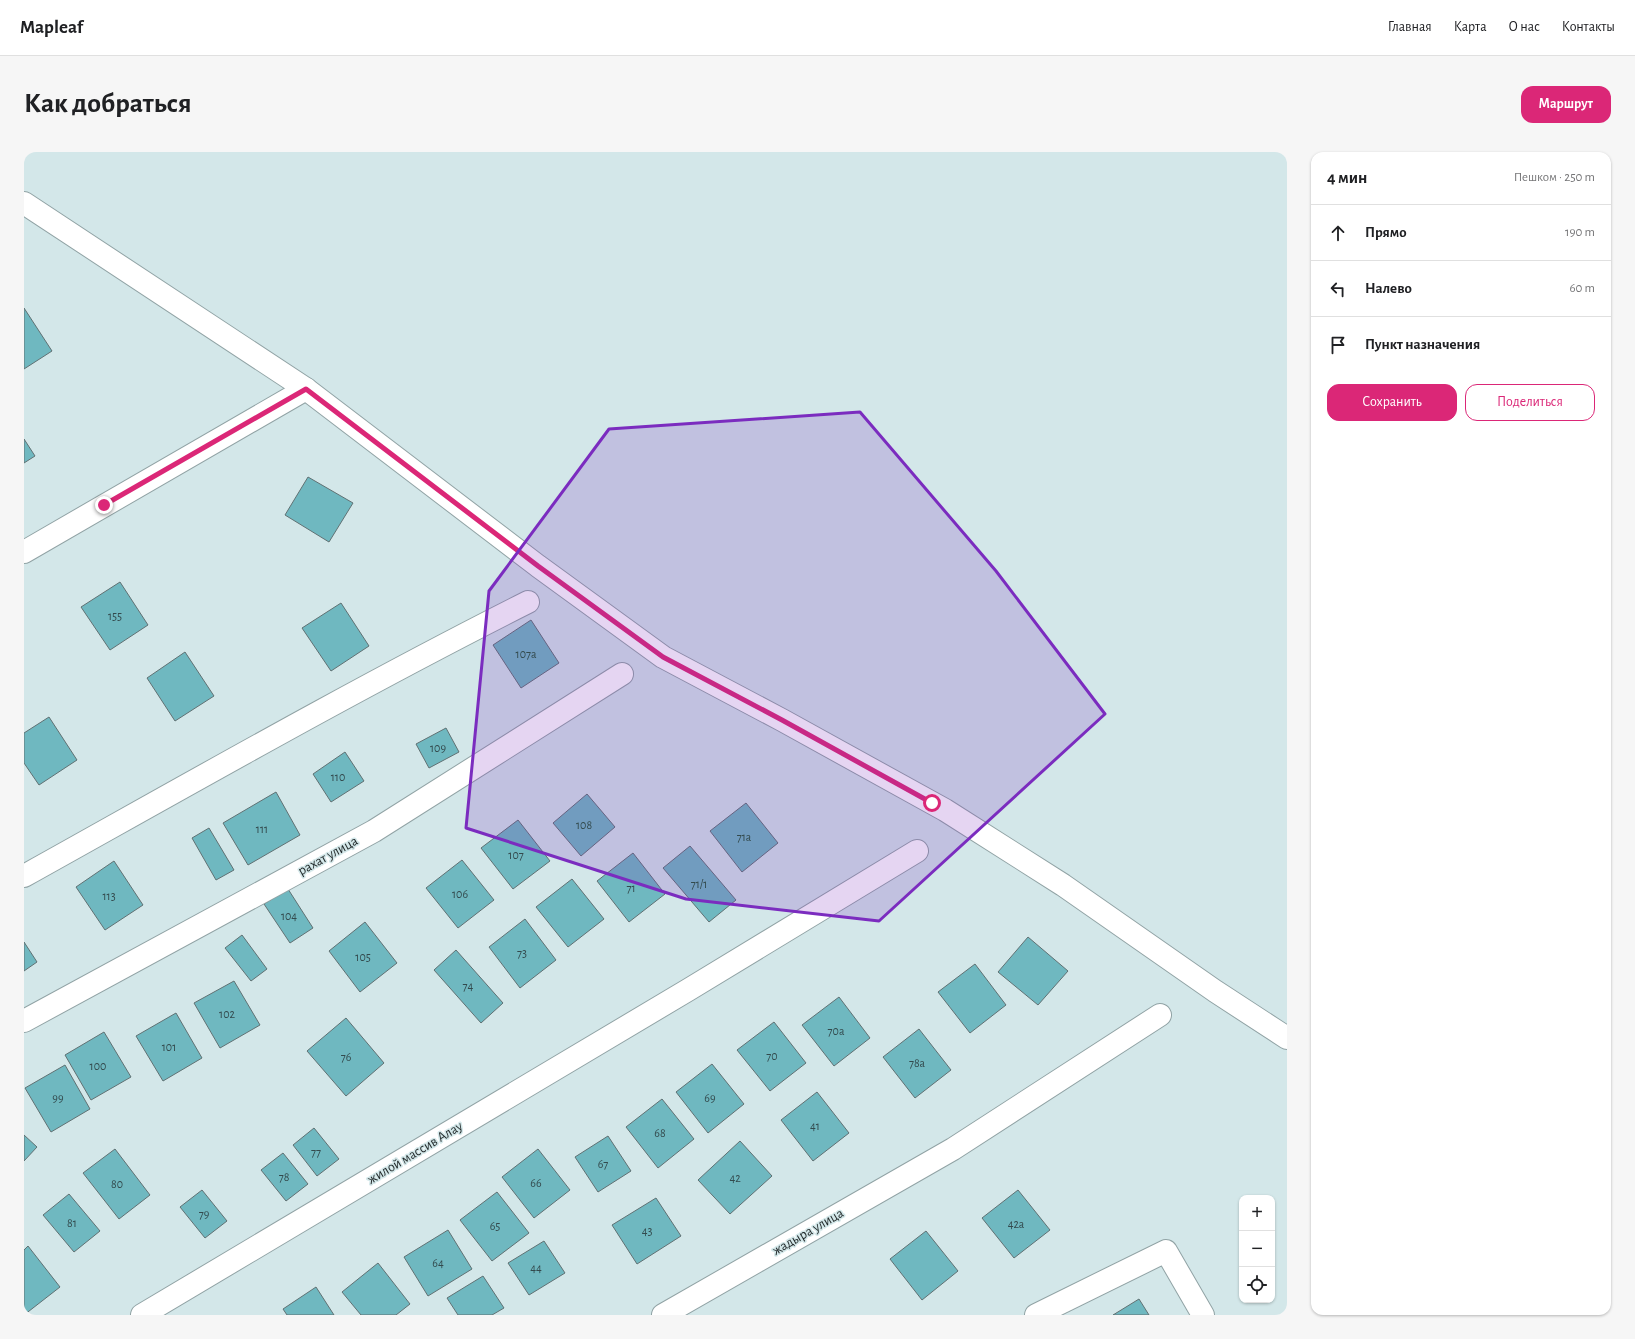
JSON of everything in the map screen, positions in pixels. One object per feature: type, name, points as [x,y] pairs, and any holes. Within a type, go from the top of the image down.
[{"type":"street","points":[[24,203],[306,389],[538,566],[663,657],[782,720],[945,810],[1063,885],[1287,1038]]},
{"type":"street","points":[[24,552],[306,389]]},
{"type":"street","points":[[24,876],[265,741],[439,647],[528,602]]},
{"type":"street","name":"рахат улица","points":[[24,1021],[374,831],[622,674]]},
{"type":"street","name":"жилой массив Алау","points":[[142,1315],[688,990],[917,851]]},
{"type":"street","name":"жадыра улица","points":[[663,1315],[953,1149],[1160,1015]]},
{"type":"street","points":[[1036,1315],[1166,1252],[1203,1315]]},
{"type":"highlighted area","points":[[860,412],[996,571],[1105,714],[879,921],[686,899],[466,828],[489,591],[609,429]]},
{"type":"building","points":[[24,308],[52,351],[24,369]]},
{"type":"building","points":[[24,439],[35,456],[24,463]]},
{"type":"building","points":[[308,477],[353,503],[329,542],[285,515]]},
{"type":"building","points":[[120,582],[148,625],[110,650],[81,607]]},
{"type":"building","points":[[341,603],[369,646],[331,671],[302,628]]},
{"type":"building","points":[[531,620],[559,663],[521,688],[493,645]]},
{"type":"building","points":[[185,652],[214,696],[175,721],[147,678]]},
{"type":"building","points":[[49,717],[77,760],[39,785],[24,763],[24,733]]},
{"type":"building","points":[[446,728],[459,752],[429,768],[416,744]]},
{"type":"building","points":[[345,752],[364,781],[331,802],[313,774]]},
{"type":"building","points":[[276,792],[300,835],[248,865],[223,823]]},
{"type":"building","points":[[587,794],[615,827],[581,856],[553,823]]},
{"type":"building","points":[[746,803],[778,843],[742,872],[710,831]]},
{"type":"building","points":[[518,820],[550,861],[513,889],[481,848]]},
{"type":"building","points":[[209,828],[234,870],[216,880],[192,838]]},
{"type":"building","points":[[690,846],[736,900],[709,922],[663,868]]},
{"type":"building","points":[[633,853],[665,894],[629,922],[597,881]]},
{"type":"building","points":[[462,860],[494,900],[458,928],[426,888]]},
{"type":"building","points":[[114,861],[143,905],[105,930],[76,887]]},
{"type":"building","points":[[572,879],[604,919],[568,947],[536,907]]},
{"type":"building","points":[[288,889],[313,928],[290,943],[264,904]]},
{"type":"building","points":[[525,919],[556,960],[520,988],[489,947]]},
{"type":"building","points":[[365,922],[397,963],[360,992],[329,951]]},
{"type":"building","points":[[242,935],[267,969],[251,981],[225,948]]},
{"type":"building","points":[[1028,937],[1068,971],[1038,1005],[998,972]]},
{"type":"building","points":[[24,942],[37,962],[24,971]]},
{"type":"building","points":[[456,950],[503,1003],[481,1023],[434,970]]},
{"type":"building","points":[[975,964],[1006,1005],[970,1033],[938,992]]},
{"type":"building","points":[[234,981],[260,1025],[220,1048],[194,1003]]},
{"type":"building","points":[[839,997],[870,1038],[834,1066],[802,1025]]},
{"type":"building","points":[[176,1013],[202,1058],[163,1081],[136,1036]]},
{"type":"building","points":[[346,1018],[384,1063],[346,1096],[307,1051]]},
{"type":"building","points":[[774,1022],[806,1063],[770,1091],[737,1050]]},
{"type":"building","points":[[919,1029],[951,1070],[915,1098],[883,1057]]},
{"type":"building","points":[[104,1032],[131,1077],[91,1100],[65,1055]]},
{"type":"building","points":[[712,1064],[744,1104],[708,1133],[676,1092]]},
{"type":"building","points":[[65,1065],[90,1109],[51,1132],[25,1088]]},
{"type":"building","points":[[817,1092],[849,1133],[813,1161],[781,1120]]},
{"type":"building","points":[[662,1099],[694,1139],[658,1168],[626,1127]]},
{"type":"building","points":[[314,1128],[339,1159],[317,1176],[293,1145]]},
{"type":"building","points":[[24,1135],[37,1147],[24,1161]]},
{"type":"building","points":[[608,1136],[631,1171],[598,1192],[575,1157]]},
{"type":"building","points":[[740,1141],[772,1176],[730,1214],[698,1180]]},
{"type":"building","points":[[115,1149],[150,1195],[119,1219],[83,1173]]},
{"type":"building","points":[[538,1149],[570,1190],[534,1218],[502,1177]]},
{"type":"building","points":[[283,1153],[308,1184],[286,1201],[261,1170]]},
{"type":"building","points":[[202,1190],[227,1221],[205,1238],[180,1207]]},
{"type":"building","points":[[1018,1190],[1050,1230],[1014,1258],[982,1218]]},
{"type":"building","points":[[497,1192],[529,1233],[492,1261],[460,1220]]},
{"type":"building","points":[[69,1194],[100,1231],[74,1252],[43,1215]]},
{"type":"building","points":[[656,1198],[681,1236],[637,1264],[612,1225]]},
{"type":"building","points":[[448,1230],[472,1269],[428,1296],[404,1257]]},
{"type":"building","points":[[926,1231],[958,1271],[922,1300],[890,1259]]},
{"type":"building","points":[[544,1241],[565,1273],[529,1295],[508,1263]]},
{"type":"building","points":[[28,1246],[60,1287],[24,1315],[24,1250]]},
{"type":"building","points":[[378,1263],[410,1304],[396,1315],[361,1315],[342,1292]]},
{"type":"building","points":[[483,1276],[504,1308],[492,1315],[458,1315],[447,1298]]},
{"type":"building","points":[[316,1287],[334,1315],[287,1315],[283,1309]]},
{"type":"building","points":[[1139,1299],[1149,1315],[1113,1315]]},
{"type":"route","points":[[104,505],[306,389],[538,566],[663,657],[782,720],[932,803]]}]
